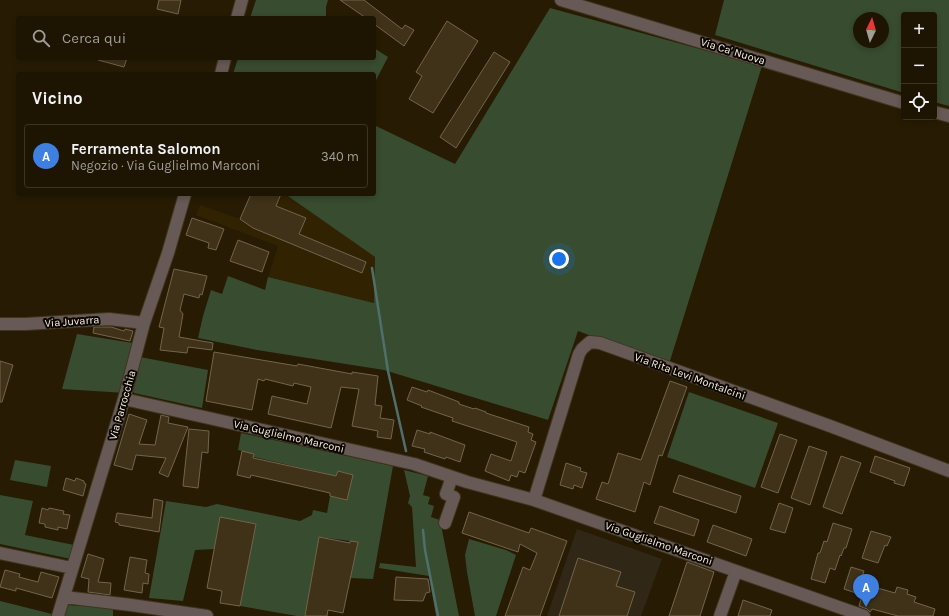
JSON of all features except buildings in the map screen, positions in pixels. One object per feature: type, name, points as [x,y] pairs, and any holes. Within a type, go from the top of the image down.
[{"type":"street","points":[[238,16],[242,0]]},
{"type":"street","name":"Via Ca' Nuova","points":[[562,0],[901,102]]},
{"type":"street","points":[[222,72],[224,60]]},
{"type":"street","points":[[937,113],[949,116]]},
{"type":"street","name":"Via Parrocchia","points":[[58,616],[124,399],[144,323],[168,252],[184,196]]},
{"type":"street","name":"Via Juvarra","points":[[0,324],[26,324],[110,318],[144,323]]},
{"type":"street","name":"Via Rita Levi Montalcini","points":[[534,500],[579,354],[582,348],[590,342],[600,343],[838,429],[949,471]]},
{"type":"street","name":"Via Guglielmo Marconi","points":[[124,399],[414,464],[452,477],[534,500],[864,616]]},
{"type":"street","points":[[445,523],[454,497],[446,494],[452,477]]},
{"type":"street","points":[[0,553],[72,568]]},
{"type":"street","points":[[720,616],[736,571]]},
{"type":"street","points":[[64,597],[131,605],[190,615],[207,616]]},
{"type":"shaded area","points":[[250,196],[288,196],[375,257],[374,303],[268,277],[278,246],[196,215],[200,205],[240,219]]},
{"type":"shaded area","points":[[577,529],[662,559],[641,616],[547,616]]},
{"type":"green space","points":[[256,0],[328,0],[326,16],[251,16]]},
{"type":"green space","points":[[724,0],[949,0],[949,106],[937,103],[937,12],[901,12],[901,92],[715,35]]},
{"type":"green space","points":[[550,8],[762,66],[669,364],[578,331],[548,420],[384,370],[257,350],[198,338],[211,290],[222,294],[228,276],[265,290],[268,277],[374,303],[375,257],[288,196],[376,196],[376,126],[455,164]]},
{"type":"green space","points":[[376,49],[388,57],[376,80],[376,72],[234,72],[237,60],[376,60]]},
{"type":"green space","points":[[77,334],[139,344],[126,393],[62,389]]},
{"type":"green space","points":[[140,357],[208,370],[202,408],[134,393],[131,388]]},
{"type":"green space","points":[[689,392],[778,423],[755,488],[667,457]]},
{"type":"green space","points":[[241,433],[393,466],[373,579],[350,578],[358,542],[319,537],[305,616],[297,616],[240,606],[256,524],[220,517],[214,549],[195,550],[183,601],[149,598],[166,501],[206,507],[217,504],[300,521],[312,515],[313,510],[327,513],[330,496],[347,500],[352,475],[338,471],[336,476],[254,457],[254,454],[238,450]]},
{"type":"green space","points":[[15,460],[51,466],[47,487],[10,480]]},
{"type":"green space","points":[[404,470],[428,476],[423,495],[430,497],[428,504],[434,506],[431,517],[440,520],[459,616],[436,616],[429,576],[379,568],[380,563],[416,567],[412,507],[408,503],[410,496]]},
{"type":"green space","points":[[0,495],[33,501],[25,535],[74,545],[71,559],[0,544]]},
{"type":"green space","points":[[469,539],[506,550],[516,555],[496,616],[475,616],[465,555]]},
{"type":"green space","points":[[0,601],[52,614],[51,616],[0,616]]},
{"type":"green space","points":[[67,605],[113,608],[113,616],[64,616]]},
{"type":"waterway","points":[[372,268],[388,371],[406,451]]},
{"type":"waterway","points":[[423,530],[425,550],[438,616]]},
{"type":"place","name":"Ferramenta Salomon","points":[[866,607]]}]
